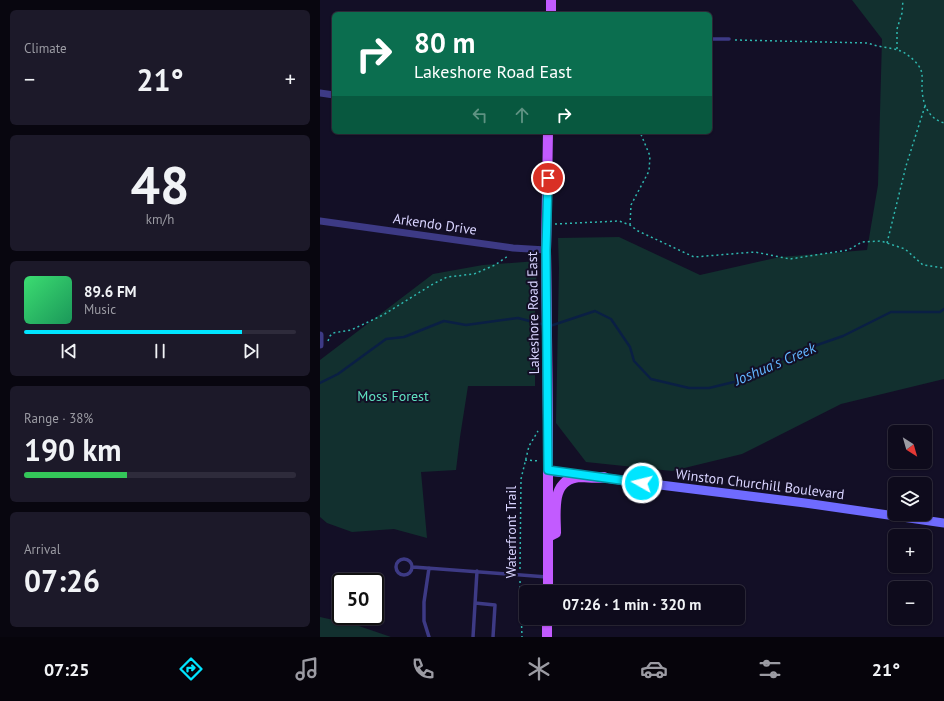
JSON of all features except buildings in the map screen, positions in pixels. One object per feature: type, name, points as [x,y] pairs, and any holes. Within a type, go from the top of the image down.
[{"type":"main road","points":[[551,12],[552,0]]},
{"type":"main road","name":"Lakeshore Road East","points":[[548,134],[546,250],[548,301],[548,585]]},
{"type":"main road","name":"Winston Churchill Boulevard","points":[[548,470],[805,503],[944,523]]},
{"type":"main road","points":[[548,537],[556,533],[556,495],[560,488],[578,477],[595,479],[604,477]]},
{"type":"main road","points":[[546,637],[547,625]]},
{"type":"street","points":[[320,93],[332,95]]},
{"type":"street","name":"Arkendo Drive","points":[[320,222],[513,248],[546,250]]},
{"type":"street","points":[[320,335],[323,345]]},
{"type":"lane","points":[[712,39],[729,39]]},
{"type":"lane","points":[[403,559],[410,561],[413,567],[410,574],[403,576],[400,575],[396,569],[397,562],[403,559]]},
{"type":"lane","points":[[413,567],[548,577]]},
{"type":"lane","points":[[429,568],[424,602],[424,621],[429,637]]},
{"type":"lane","points":[[473,637],[476,571]]},
{"type":"lane","points":[[475,603],[495,605],[493,637]]},
{"type":"path","points":[[897,49],[897,28],[902,13],[903,0]]},
{"type":"path","points":[[729,39],[868,43],[877,47],[897,49],[909,56],[920,68],[922,77],[922,100],[934,119],[944,123]]},
{"type":"path","points":[[887,243],[906,166],[925,106]]},
{"type":"path","points":[[630,225],[630,205],[649,170],[650,156],[641,134]]},
{"type":"path","points":[[547,225],[619,221],[694,257],[755,252],[790,260],[848,250],[862,242],[881,241],[905,249],[923,265],[944,268]]},
{"type":"path","points":[[323,345],[333,333],[351,330],[383,315],[447,277],[474,274],[495,265],[512,253]]},
{"type":"path","name":"Waterfront Trail","points":[[522,637],[520,574],[521,479],[532,439],[538,430]]},
{"type":"path","points":[[525,460],[540,461]]},
{"type":"green space","points":[[852,0],[944,0],[944,379],[841,404],[742,454],[672,471],[586,462],[556,423],[559,268],[558,238],[619,237],[700,275],[780,257],[867,250],[878,185],[882,39]]},
{"type":"green space","name":"Moss Forest","points":[[537,261],[535,386],[468,386],[456,470],[421,472],[427,538],[394,529],[352,532],[327,523],[320,517],[320,360],[433,274],[483,265]]},
{"type":"green space","points":[[320,617],[332,620],[332,625],[356,625],[391,637],[320,637]]},
{"type":"waterway","name":"Joshua's Creek","points":[[550,326],[595,311],[611,319],[630,347],[634,361],[651,379],[689,388],[709,388],[738,381],[797,352],[843,336],[891,312],[940,312],[944,309]]},
{"type":"waterway","name":"Joshua's Creek","points":[[320,383],[338,374],[386,339],[404,337],[444,321],[466,325],[518,318],[545,325]]},
{"type":"route","points":[[548,178],[546,250],[548,301],[548,470],[642,483]]}]
